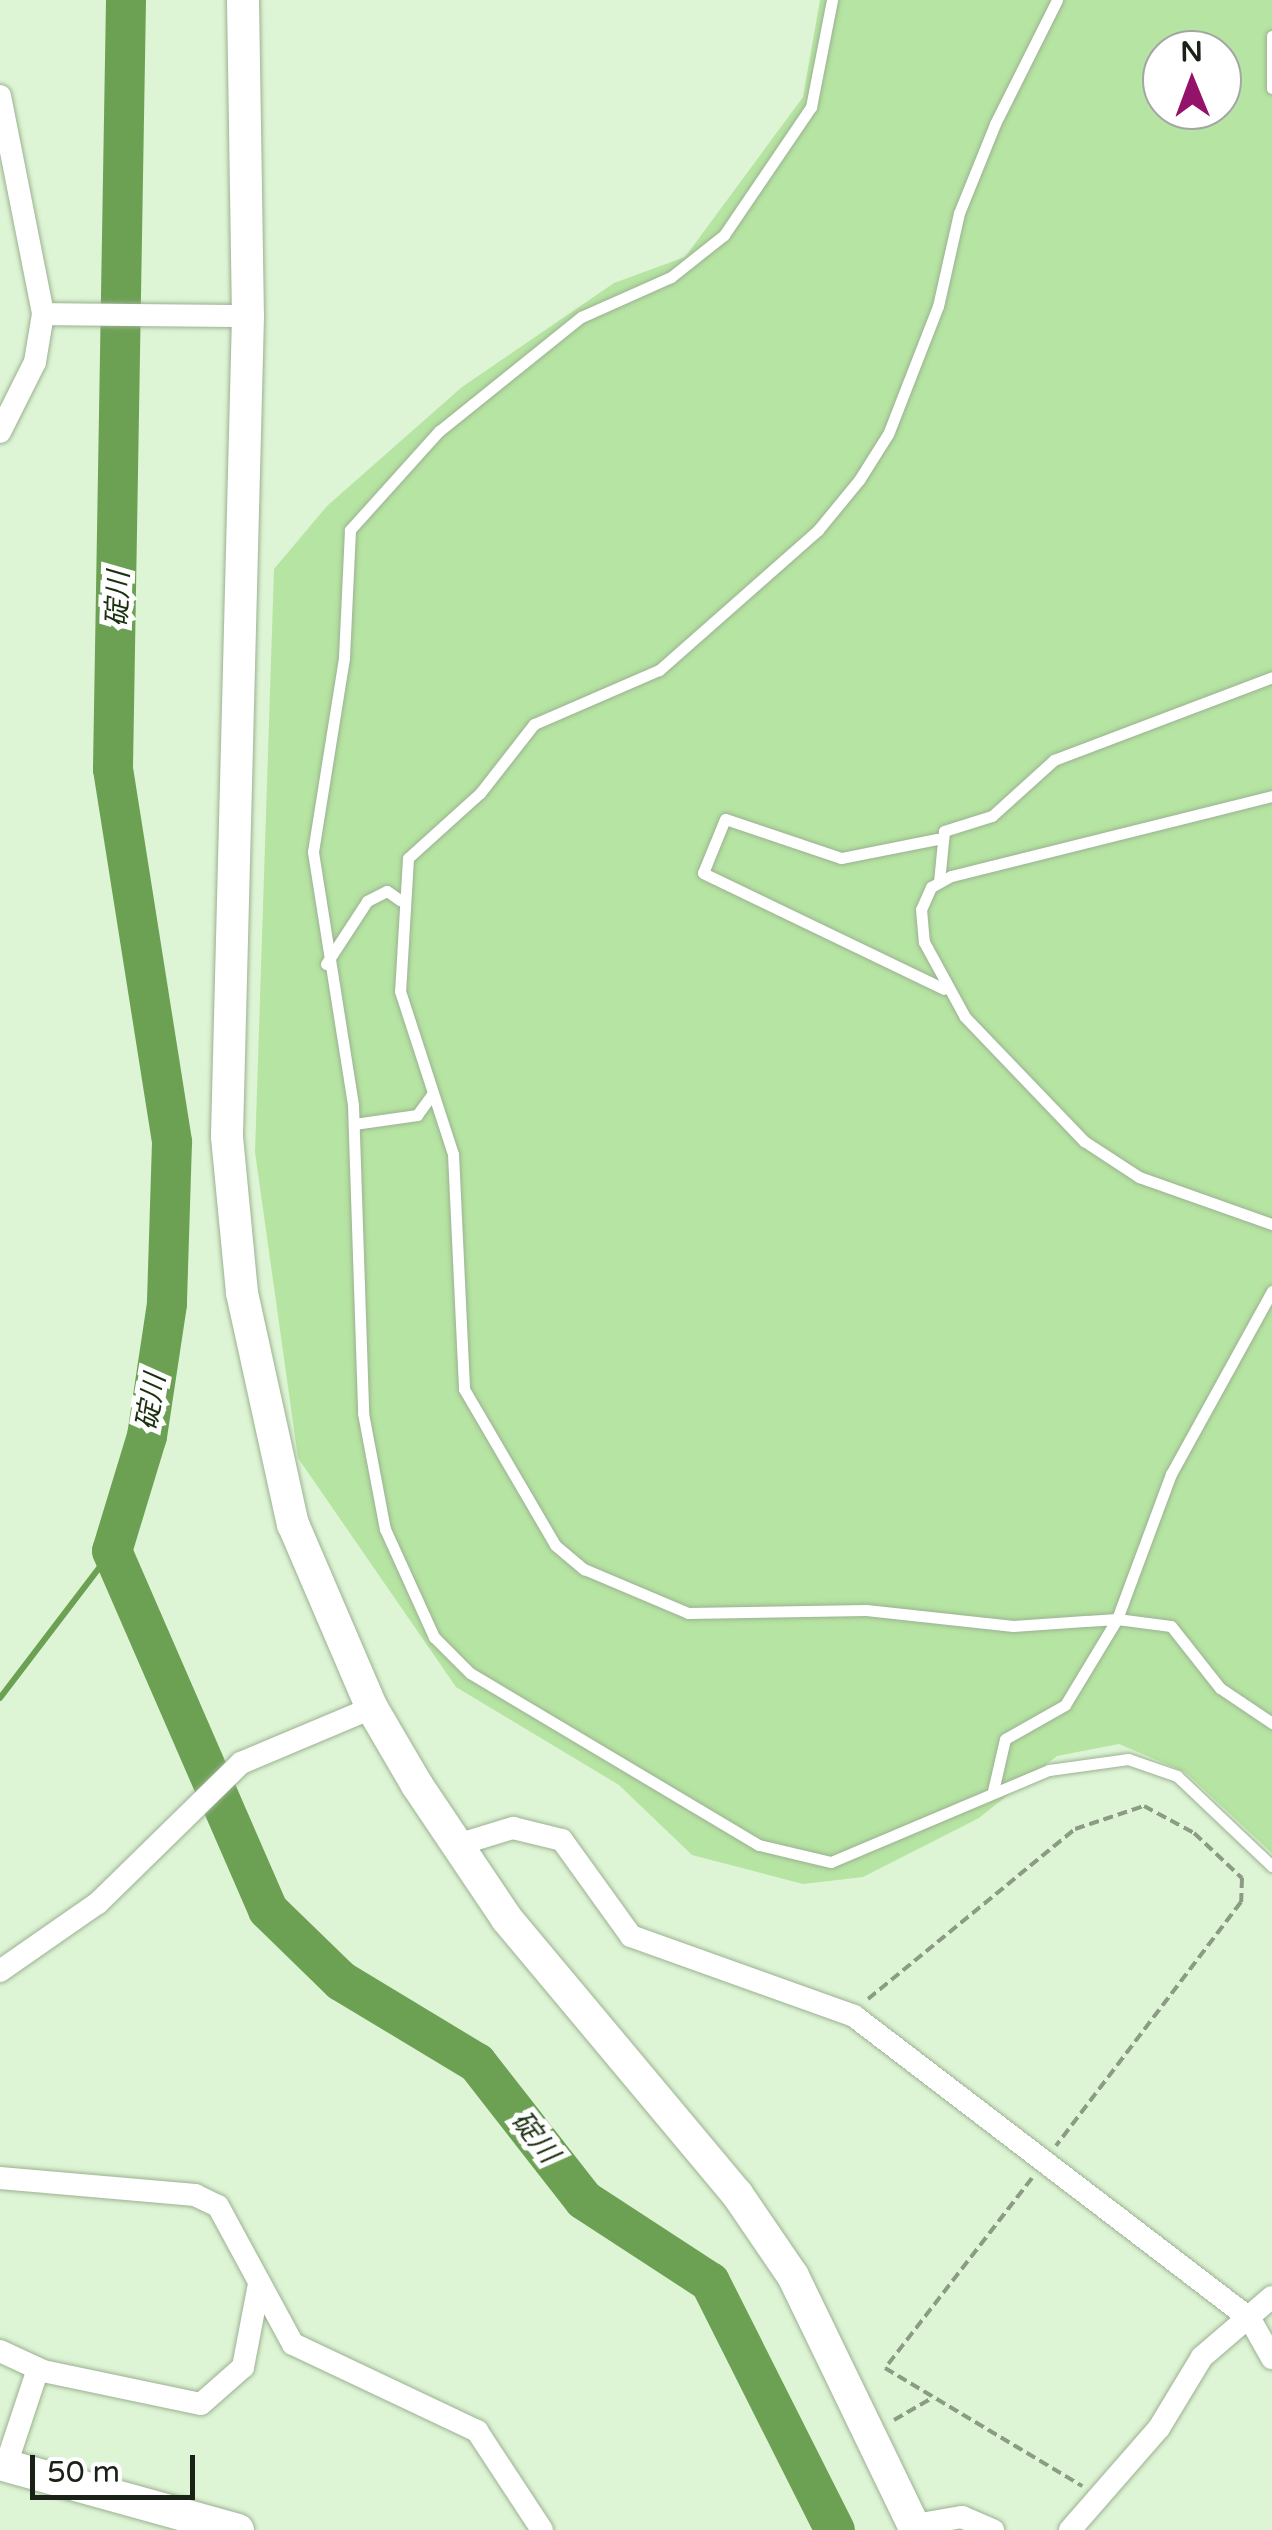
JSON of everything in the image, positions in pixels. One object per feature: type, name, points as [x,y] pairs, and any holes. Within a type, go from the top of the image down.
[{"type":"street","points":[[244,0],[248,316],[232,1208],[264,1412],[293,1524],[372,1708],[507,1919],[737,2194],[793,2276],[870,2425],[915,2528],[962,2517],[994,2530]]},
{"type":"street","points":[[0,96],[44,314],[35,362],[0,432]]},
{"type":"street","points":[[44,314],[150,312],[248,316]]},
{"type":"street","points":[[0,1971],[130,1875],[220,1778],[372,1708]]},
{"type":"street","points":[[457,1844],[513,1828],[562,1840],[631,1936],[849,2015],[1250,2319],[1272,2358]]},
{"type":"street","points":[[0,2178],[195,2195],[218,2206],[293,2344],[477,2431],[542,2530]]},
{"type":"street","points":[[0,2352],[38,2369],[201,2404],[244,2367],[259,2281]]},
{"type":"street","points":[[1070,2530],[1160,2428],[1202,2358],[1272,2297]]},
{"type":"street","points":[[38,2369],[3,2464],[236,2530]]},
{"type":"lane","points":[[832,0],[811,107],[724,235],[672,277],[580,317],[439,431],[350,530],[344,658],[312,852],[326,964],[354,1124],[363,1413],[385,1529],[434,1637],[470,1673],[794,1858],[830,1862],[875,1849],[993,1791],[1050,1770],[1128,1760],[1177,1776],[1272,1866]]},
{"type":"lane","points":[[1056,0],[981,160],[938,306],[888,434],[859,480],[818,530],[660,670],[534,724],[480,793],[408,858],[401,904],[400,991],[453,1154],[464,1390],[534,1514],[584,1569],[688,1613],[866,1610],[1013,1626],[1118,1619],[1171,1626],[1220,1688],[1272,1724]]},
{"type":"lane","points":[[1272,36],[1272,88]]},
{"type":"lane","points":[[948,991],[703,873],[725,818],[841,858],[938,839],[992,816],[1068,753],[1272,677]]},
{"type":"lane","points":[[939,882],[1272,796]]},
{"type":"lane","points":[[938,839],[939,882],[921,909],[924,942],[948,991],[1084,1140],[1138,1177],[1272,1224]]},
{"type":"lane","points":[[326,964],[367,901],[387,892],[401,904]]},
{"type":"lane","points":[[354,1124],[416,1115],[432,1094]]},
{"type":"lane","points":[[993,1791],[1005,1739],[1065,1705],[1118,1619],[1170,1474],[1272,1291]]},
{"type":"path","points":[[849,2015],[1075,1829],[1144,1806],[1194,1833],[1242,1878],[1241,1902],[885,2368],[1098,2496]]},
{"type":"path","points":[[870,2425],[908,2418],[933,2397]]},
{"type":"green space","points":[[820,0],[1272,0],[1272,1853],[1185,1772],[1119,1744],[1057,1756],[979,1818],[863,1877],[803,1884],[692,1855],[619,1785],[456,1687],[298,1458],[255,1152],[274,569],[327,506],[462,387],[614,283],[685,257],[803,97]]},
{"type":"waterway","name":"碇川","points":[[126,0],[113,769],[172,1142],[167,1304],[147,1436],[112,1551],[268,1910],[341,1981],[477,2063],[584,2200],[710,2282],[835,2530]]},
{"type":"waterway","points":[[0,1698],[112,1551]]}]
